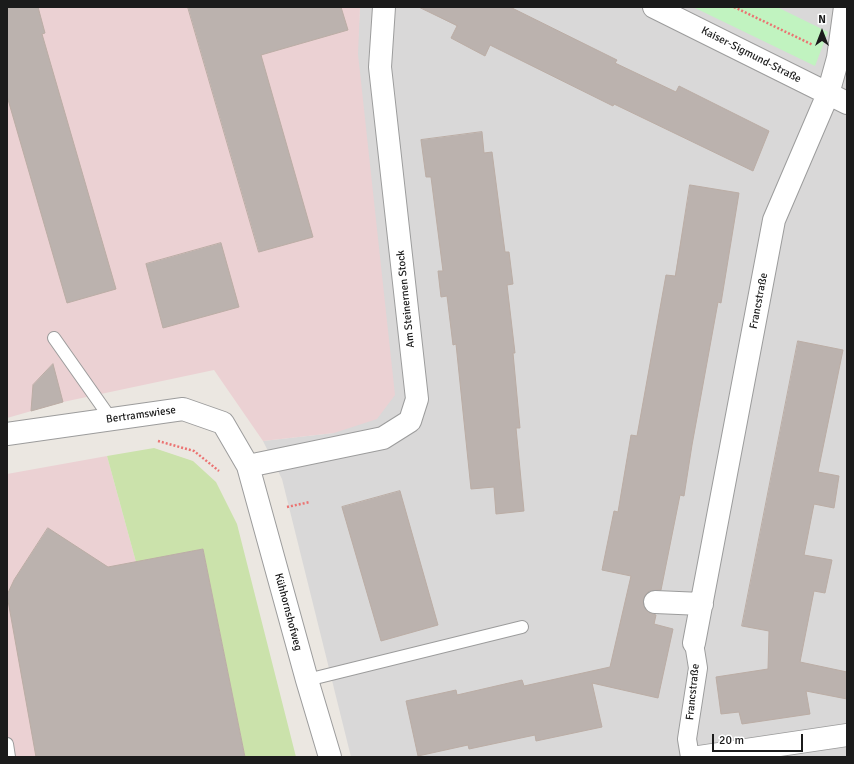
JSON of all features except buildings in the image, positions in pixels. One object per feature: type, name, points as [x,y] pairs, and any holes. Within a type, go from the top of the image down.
[{"type":"street","name":"Am Steinernen Stock","points":[[248,466],[383,438],[410,421],[417,399],[380,67],[384,7]]},
{"type":"street","name":"Kaiser-Sigmund-Straße","points":[[654,7],[838,99]]},
{"type":"street","name":"Francstraße","points":[[690,757],[687,739],[698,668],[694,643],[774,220],[838,99],[838,58],[845,7]]},
{"type":"street","name":"Bertramswiese","points":[[7,434],[184,409],[223,423],[248,466]]},
{"type":"street","name":"Kühhornshofweg","points":[[248,466],[307,680],[330,757]]},
{"type":"street","points":[[655,602],[702,604]]},
{"type":"street","points":[[699,757],[847,735]]},
{"type":"lane","points":[[54,338],[111,419]]},
{"type":"lane","points":[[307,680],[522,627]]},
{"type":"lane","points":[[7,744],[9,757]]},
{"type":"path","points":[[734,7],[838,58]]},
{"type":"path","points":[[158,441],[194,451],[220,472]]},
{"type":"shaded area","points":[[7,7],[360,7],[358,54],[395,395],[377,419],[334,433],[263,441],[214,370],[63,402],[7,418]]},
{"type":"shaded area","points":[[360,7],[847,7],[847,757],[351,757],[282,479],[263,441],[334,433]]},
{"type":"shaded area","points":[[107,456],[136,562],[203,549],[245,757],[7,757],[7,474]]},
{"type":"green space","points":[[693,7],[777,7],[828,32],[815,66]]},
{"type":"green space","points":[[154,448],[193,461],[216,482],[237,524],[296,757],[245,757],[203,549],[136,562],[107,456]]}]
